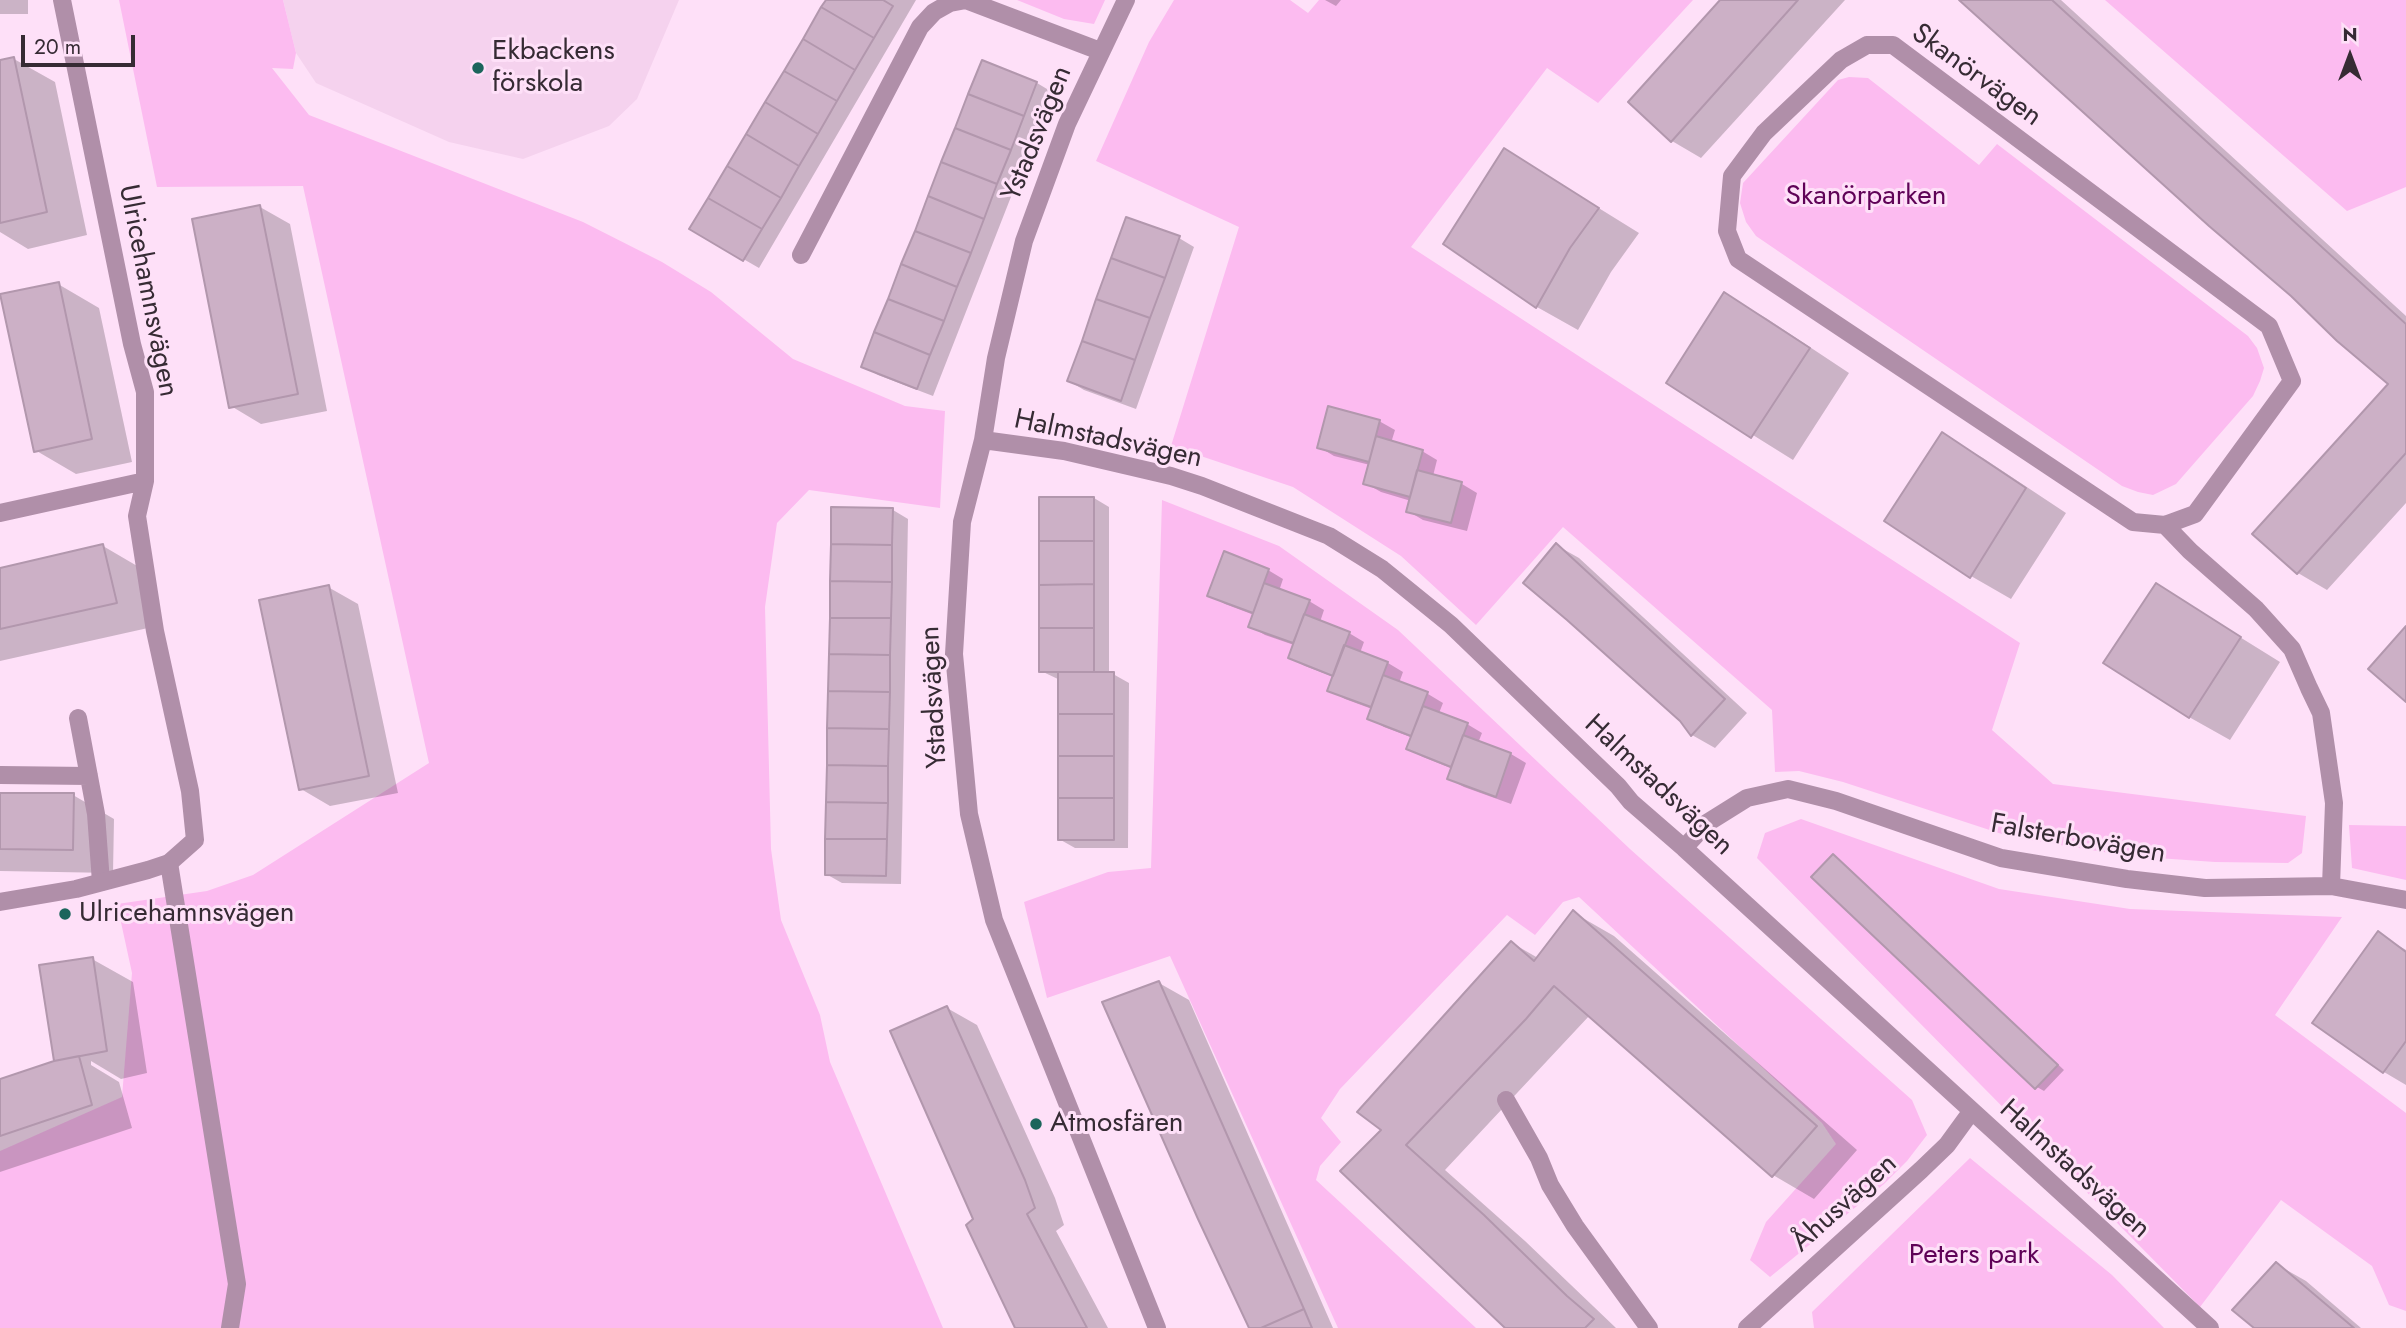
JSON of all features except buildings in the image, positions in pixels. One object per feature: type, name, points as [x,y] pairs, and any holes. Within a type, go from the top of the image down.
[{"type":"street","name":"Ulricehamnsvägen","points":[[62,0],[132,344],[145,392],[145,481],[136,516],[155,631],[190,792],[195,841],[169,863]]},
{"type":"street","name":"Ystadsvägen","points":[[801,256],[920,27],[934,12],[950,3],[966,0],[1101,51]]},
{"type":"street","name":"Ystadsvägen","points":[[1126,0],[1067,124],[1024,241],[996,358],[983,440],[962,522],[954,654],[969,814],[994,920],[1157,1328]]},
{"type":"street","name":"Skanörvägen","points":[[1867,45],[1894,45],[2269,326],[2292,382],[2195,514],[2165,525],[2133,522],[1738,259],[1727,231],[1732,177],[1764,133],[1841,60],[1867,45]]},
{"type":"street","name":"Halmstadsvägen","points":[[983,440],[1064,451],[1171,476],[1329,536],[1382,569],[1451,625],[1618,786],[1631,802],[2210,1328]]},
{"type":"street","points":[[0,513],[145,481]]},
{"type":"street","points":[[2165,525],[2190,551],[2256,609],[2292,649],[2301,668],[2321,713],[2334,803],[2330,886]]},
{"type":"street","points":[[78,718],[96,814],[101,883]]},
{"type":"street","points":[[0,775],[89,776]]},
{"type":"street","name":"Falsterbovägen","points":[[1684,848],[1707,823],[1747,798],[1788,789],[1836,801],[2001,858],[2127,879],[2206,888],[2330,886],[2406,900]]},
{"type":"street","points":[[0,902],[101,883],[169,863],[237,1284],[230,1328]]},
{"type":"street","points":[[1506,1100],[1539,1158],[1550,1185],[1575,1226],[1649,1328]]},
{"type":"street","name":"Åhusvägen","points":[[1747,1328],[1922,1170],[1947,1145],[1971,1112]]},
{"type":"shaded area","name":"Ekbackens förskola","points":[[283,0],[679,0],[637,99],[609,126],[523,159],[449,142],[316,83],[296,53]]},
{"type":"green space","points":[[119,0],[283,0],[296,53],[293,69],[272,68],[309,115],[583,222],[662,262],[711,292],[793,359],[905,406],[945,411],[940,508],[809,490],[777,523],[765,607],[771,849],[781,920],[820,1015],[830,1062],[943,1328],[0,1328],[0,1151],[122,1097],[132,973],[117,904],[207,891],[253,875],[429,763],[303,186],[157,187]]},
{"type":"green space","points":[[1017,0],[1105,0],[1094,24],[1064,19]]},
{"type":"green space","points":[[1174,0],[1290,0],[1308,13],[1319,0],[1693,0],[1598,103],[1547,68],[1411,247],[2020,643],[1992,730],[2053,784],[2306,816],[2302,853],[2288,863],[2215,862],[2128,856],[2011,837],[1843,782],[1799,771],[1775,772],[1772,710],[1563,527],[1476,625],[1401,556],[1293,487],[1171,446],[1239,227],[1096,161],[1149,42]]},
{"type":"green space","points":[[2105,0],[2406,0],[2406,187],[2347,211]]},
{"type":"green space","name":"Skanörparken","points":[[1849,77],[1868,78],[1979,165],[1997,144],[2248,336],[2257,348],[2264,368],[2253,396],[2176,484],[2153,495],[2122,486],[1756,236],[1746,222],[1740,203],[1743,183],[1838,80]]},
{"type":"green space","points":[[1162,500],[1279,546],[1398,630],[1630,849],[1912,1100],[1927,1135],[1907,1161],[1884,1184],[1770,1277],[1750,1260],[1766,1222],[1836,1144],[1822,1123],[1579,897],[1563,902],[1535,935],[1507,915],[1340,1089],[1321,1118],[1341,1142],[1320,1166],[1316,1180],[1476,1328],[1338,1328],[1170,956],[1047,998],[1024,902],[1108,872],[1151,868]]},
{"type":"green space","points":[[1801,819],[1999,889],[2130,909],[2342,917],[2275,1015],[2406,1113],[2406,1311],[2389,1305],[2372,1266],[2281,1200],[2200,1307],[1757,858],[1765,833]]},
{"type":"green space","points":[[2349,825],[2406,826],[2406,880],[2352,868]]},
{"type":"green space","name":"Peters park","points":[[1970,1158],[2112,1275],[2164,1328],[1814,1328],[1812,1312]]},
{"type":"place","name":"Ekbackens förskola","points":[[478,68]]},
{"type":"place","name":"Ulricehamnsvägen","points":[[65,914]]},
{"type":"place","name":"Atmosfären","points":[[1036,1124]]}]
